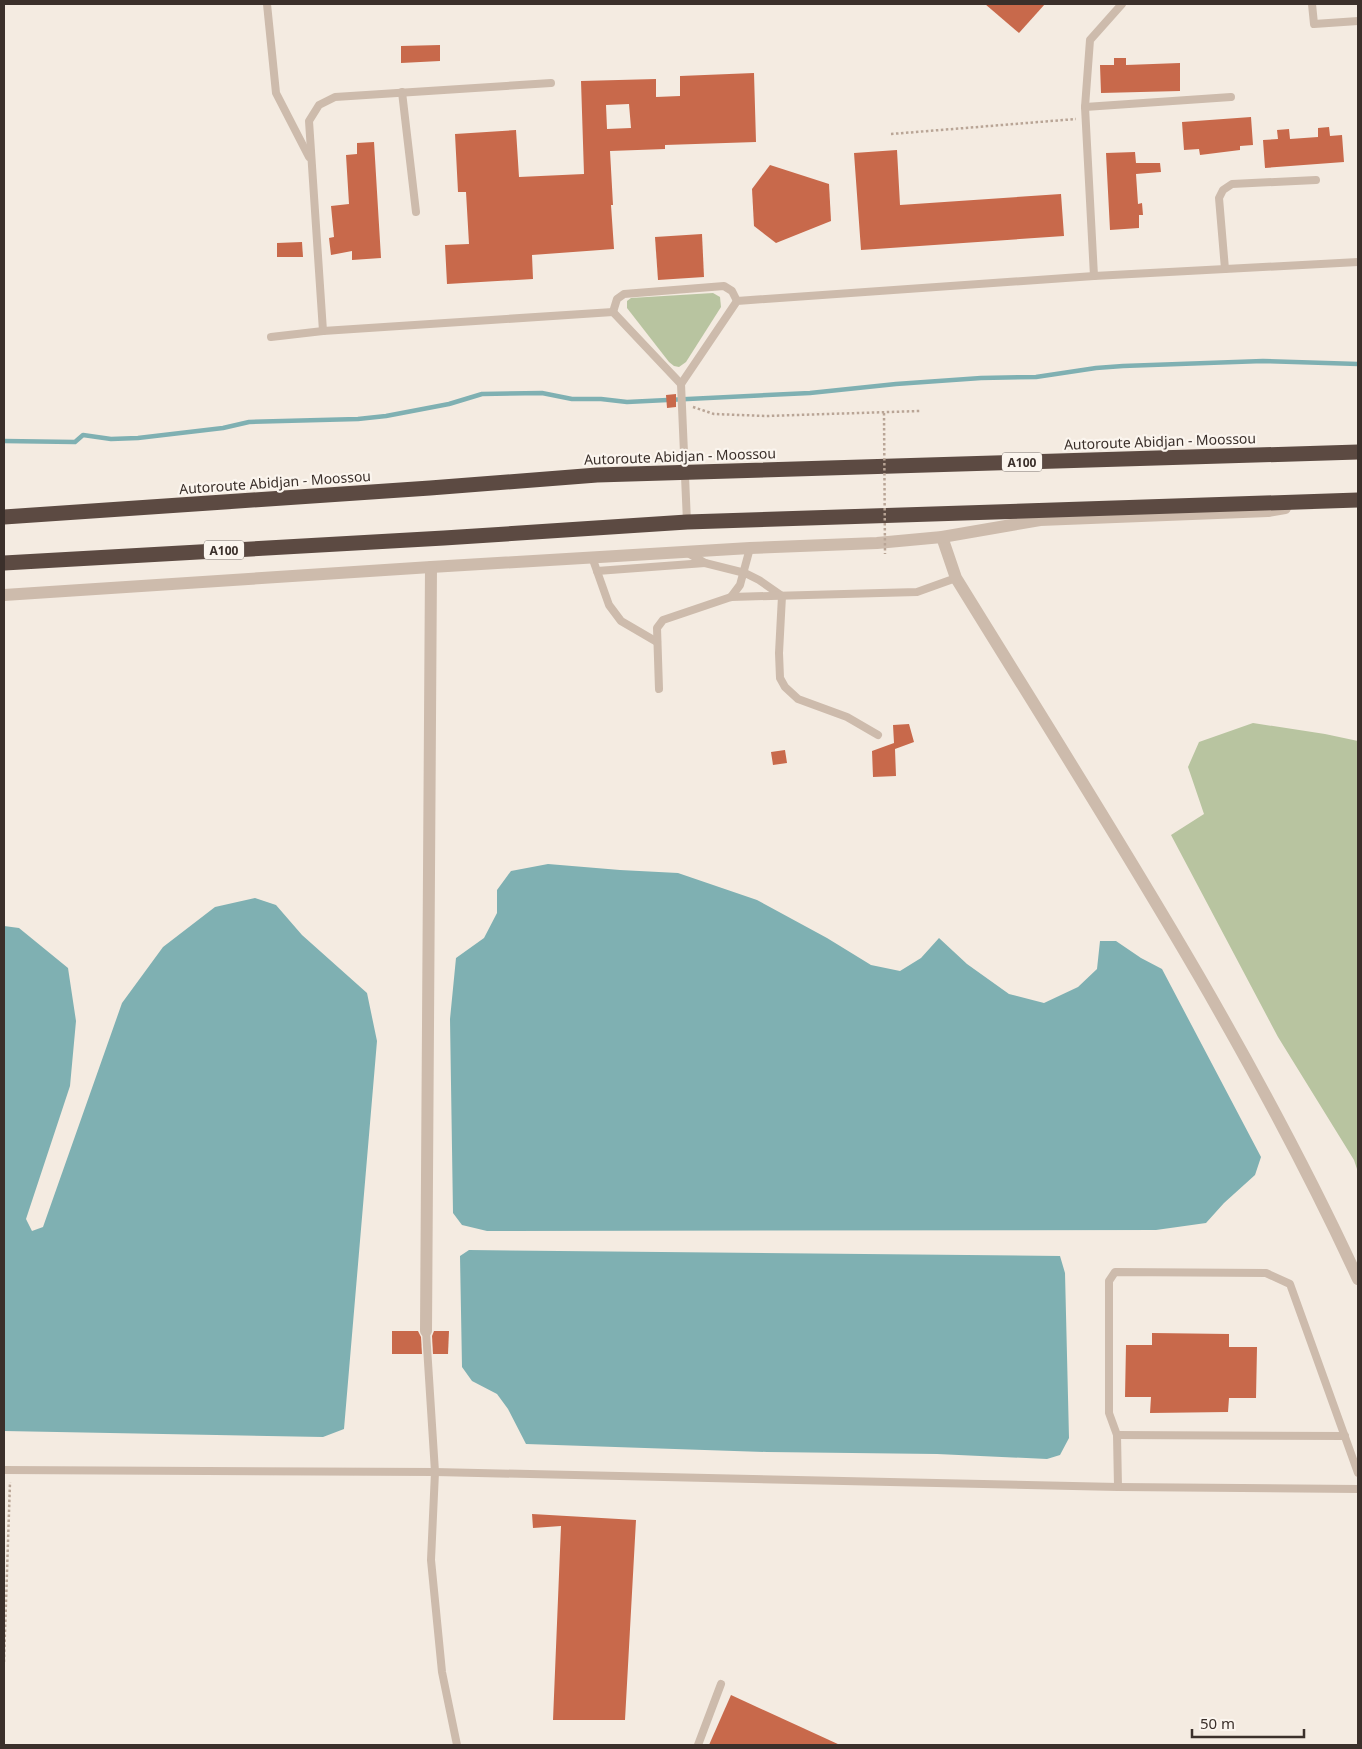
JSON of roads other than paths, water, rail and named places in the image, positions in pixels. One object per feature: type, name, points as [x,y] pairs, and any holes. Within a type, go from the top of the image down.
[{"type":"highway","name":"Autoroute Abidjan - Moossou","points":[[4,517],[597,475],[1358,452]]},
{"type":"highway","name":"A100","points":[[4,563],[687,522],[1355,500]]},
{"type":"street","points":[[4,595],[592,557],[878,543],[942,537],[1040,520],[1268,510],[1355,500]]},
{"type":"street","points":[[942,537],[956,578],[1216,1004],[1328,1213],[1358,1278]]},
{"type":"street","points":[[426,1331],[431,567]]},
{"type":"lane","points":[[267,4],[276,93],[311,161]]},
{"type":"lane","points":[[1094,276],[1085,107],[1090,40],[1122,4]]},
{"type":"lane","points":[[1312,4],[1314,24],[1358,21]]},
{"type":"lane","points":[[323,331],[309,120],[319,105],[335,96],[551,83]]},
{"type":"lane","points":[[402,92],[416,212]]},
{"type":"lane","points":[[1085,107],[1231,97]]},
{"type":"lane","points":[[1225,270],[1219,198],[1223,190],[1232,184],[1316,180]]},
{"type":"lane","points":[[737,301],[1094,276],[1358,262]]},
{"type":"lane","points":[[613,312],[617,299],[624,294],[724,286],[732,291],[737,301]]},
{"type":"lane","points":[[687,522],[681,384],[737,301]]},
{"type":"lane","points":[[270,337],[323,331],[613,312]]},
{"type":"lane","points":[[613,312],[681,384]]},
{"type":"lane","points":[[732,597],[745,573],[750,548]]},
{"type":"lane","points":[[687,552],[705,563],[745,573],[760,580],[782,596]]},
{"type":"lane","points":[[592,557],[610,605],[621,621],[657,642]]},
{"type":"lane","points":[[597,571],[705,563]]},
{"type":"lane","points":[[659,689],[657,628],[663,620],[732,597],[917,592],[956,578]]},
{"type":"lane","points":[[782,596],[780,678],[785,687],[798,699],[848,717],[878,735]]},
{"type":"lane","points":[[1118,1487],[1117,1435],[1109,1413],[1109,1282],[1115,1272],[1266,1273],[1290,1284],[1358,1473]]},
{"type":"lane","points":[[426,1331],[434,1472],[431,1560],[442,1672],[457,1745]]},
{"type":"lane","points":[[1117,1435],[1344,1436]]},
{"type":"lane","points":[[7,1470],[434,1472],[1118,1487],[1358,1489]]},
{"type":"lane","points":[[698,1745],[721,1684]]},
{"type":"water","points":[[548,864],[678,873],[757,900],[827,938],[871,965],[900,971],[921,958],[939,938],[967,964],[1009,994],[1044,1003],[1078,987],[1097,969],[1100,941],[1116,941],[1141,958],[1162,969],[1261,1157],[1255,1175],[1224,1203],[1206,1223],[1156,1230],[487,1231],[462,1225],[453,1213],[450,1019],[456,958],[484,938],[497,913],[497,890],[511,871]]},
{"type":"water","points":[[255,898],[276,905],[302,935],[367,993],[377,1041],[344,1429],[323,1437],[4,1431],[4,926],[19,928],[68,968],[76,1021],[70,1086],[26,1219],[32,1231],[43,1227],[122,1003],[163,947],[215,907]]},
{"type":"water","points":[[469,1250],[1060,1256],[1065,1273],[1069,1438],[1060,1455],[1047,1459],[937,1454],[767,1452],[526,1444],[508,1409],[497,1394],[472,1381],[462,1367],[460,1256]]},
{"type":"waterway","points":[[4,441],[75,442],[83,435],[111,439],[138,438],[223,428],[249,422],[358,419],[386,416],[449,404],[482,394],[542,393],[572,399],[601,399],[627,402],[810,393],[981,378],[1036,377],[1123,366],[1263,361],[1358,364]]}]
